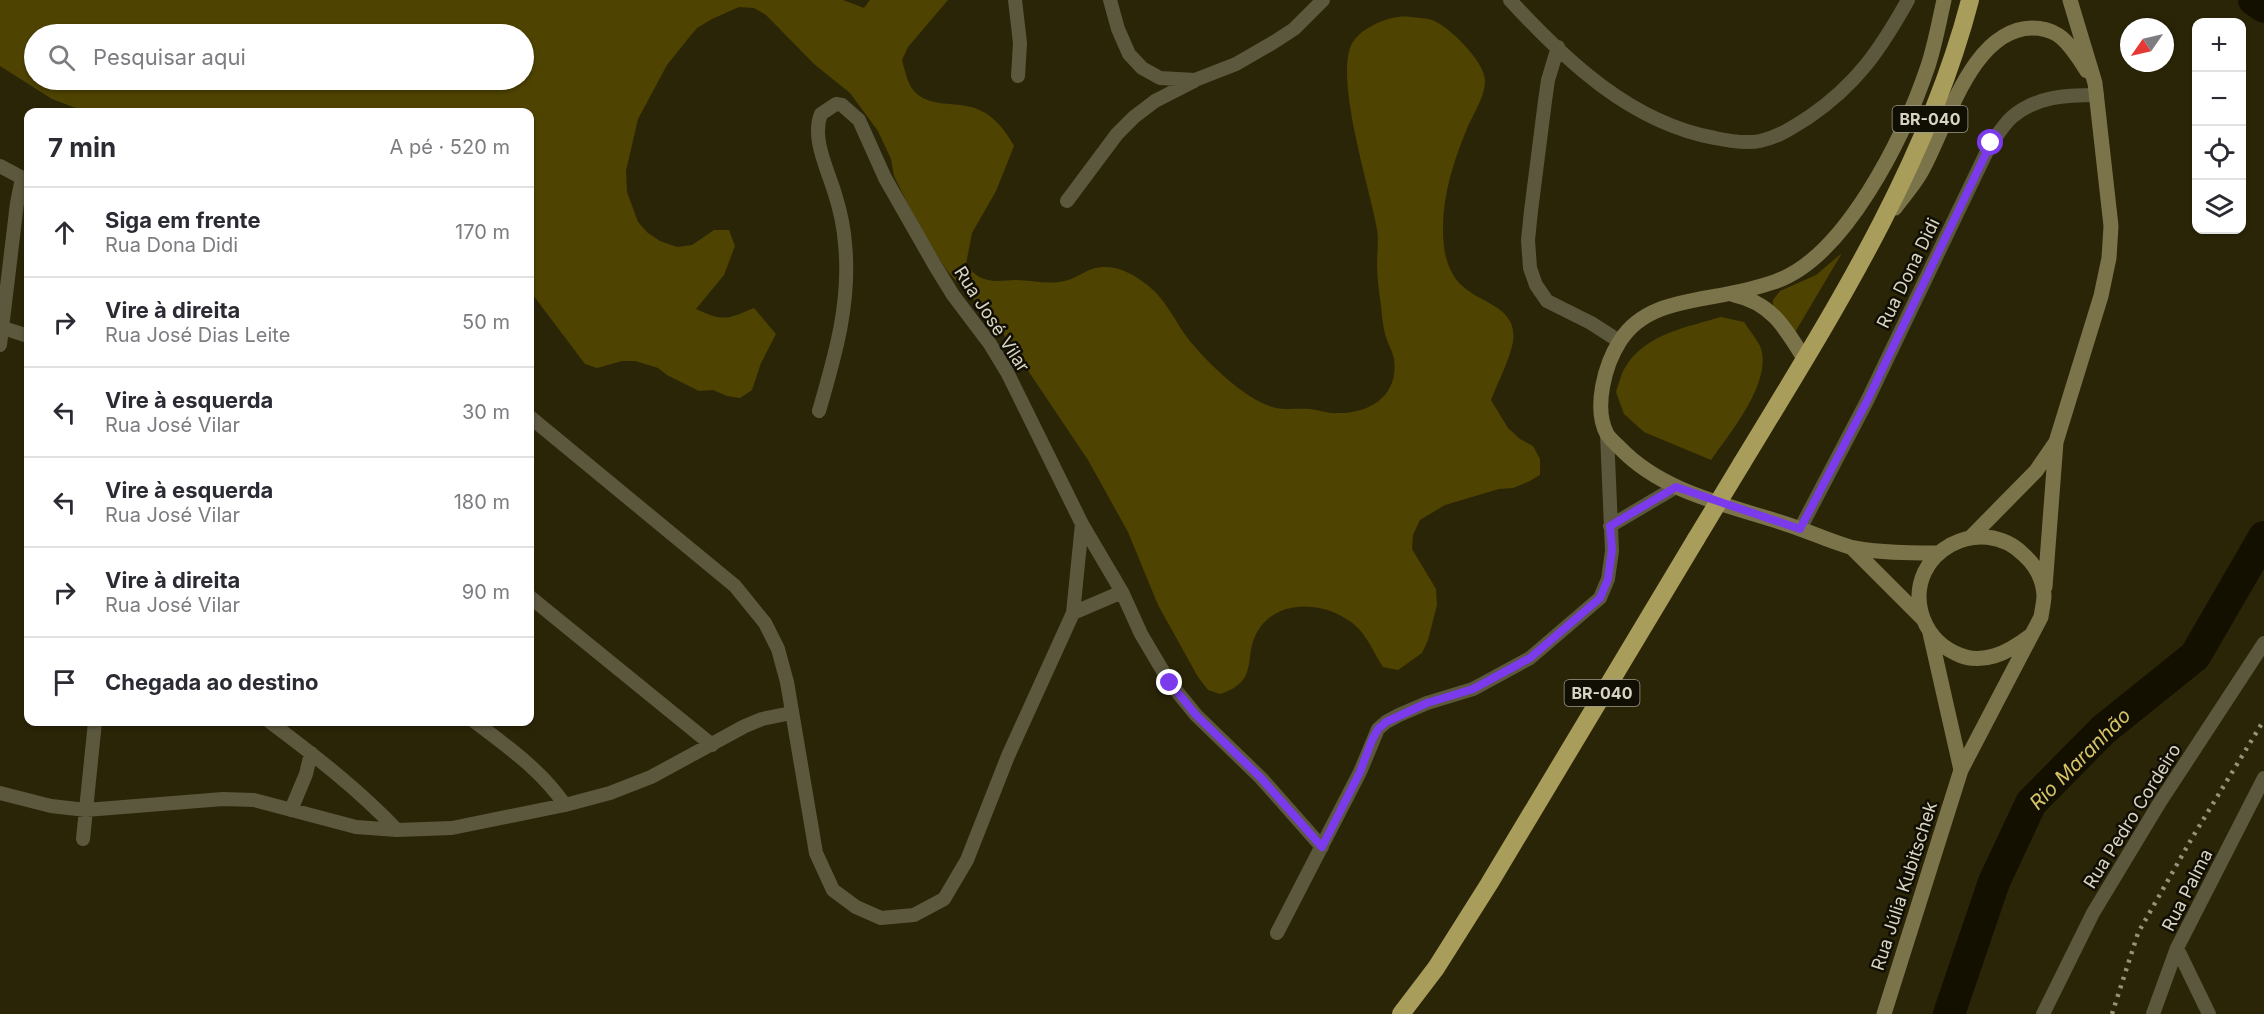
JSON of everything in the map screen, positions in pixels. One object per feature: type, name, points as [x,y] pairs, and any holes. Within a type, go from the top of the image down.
[{"type":"highway","name":"BR-040","points":[[1401,1014],[1436,968],[1490,884],[1648,616],[1805,360],[1876,233],[1928,124],[1953,57],[1970,0]]},
{"type":"main road","points":[[1938,553],[1852,548],[1676,487],[1645,471],[1607,434],[1600,407],[1603,382],[1619,341],[1639,319],[1667,306],[1728,294],[1777,281],[1815,258],[1858,211],[1884,166],[1916,97],[1928,65],[1944,0]]},
{"type":"main road","points":[[1852,548],[1926,625],[1941,644],[1955,654],[1971,659],[2004,653],[2030,636],[2041,617],[2056,442],[2101,296],[2109,258],[2111,226],[2096,89],[2070,0]]},
{"type":"main road","points":[[1876,233],[1920,174],[1969,75],[1986,50],[2002,36],[2021,28],[2042,28],[2059,35],[2074,53],[2096,89]]},
{"type":"main road","points":[[1728,294],[1751,299],[1763,306],[1792,339],[1805,360]]},
{"type":"main road","points":[[1971,537],[2036,471],[2056,442]]},
{"type":"main road","points":[[1961,770],[1920,605],[1919,591],[1929,564],[1938,553],[1952,544],[1971,537],[1987,536],[2005,540],[2032,562],[2040,578],[2044,596]]},
{"type":"main road","name":"Rua Júlia Kubitschek","points":[[1884,1014],[1961,770],[2030,636]]},
{"type":"street","points":[[1015,0],[1020,44],[1018,76]]},
{"type":"street","points":[[1110,0],[1118,29],[1129,54],[1143,68],[1160,78],[1195,80]]},
{"type":"street","points":[[1067,201],[1117,134],[1134,117],[1155,101],[1195,80],[1236,64],[1274,42],[1294,29],[1323,0]]},
{"type":"street","points":[[1510,0],[1558,47],[1615,97],[1658,121],[1695,135],[1732,141],[1759,141],[1786,132],[1821,108],[1851,83],[1874,57],[1908,0]]},
{"type":"street","points":[[1558,47],[1548,80],[1531,211],[1528,240],[1530,268],[1536,285],[1547,301],[1591,323],[1619,341]]},
{"type":"street","name":"Rua Dona Didi","points":[[1800,529],[1867,401],[1991,143],[2012,117],[2030,106],[2055,96],[2096,89]]},
{"type":"street","name":"Rua José Vilar","points":[[819,411],[843,319],[847,287],[845,243],[836,198],[818,133],[821,114],[836,104],[850,110],[859,120],[885,178],[934,264],[1007,372],[1082,524],[1122,592],[1150,650],[1183,701],[1261,778],[1322,847]]},
{"type":"street","points":[[0,166],[24,178]]},
{"type":"street","points":[[0,345],[17,203],[24,182]]},
{"type":"street","points":[[1,327],[24,335]]},
{"type":"street","points":[[534,420],[735,586],[765,622],[778,649],[787,682],[816,853],[833,890],[856,908],[881,918],[915,915],[944,899],[967,860],[1008,756],[1073,613],[1082,524]]},
{"type":"street","points":[[1277,933],[1360,772],[1378,729],[1386,722],[1427,703],[1473,689],[1530,658],[1600,598],[1608,579],[1612,550],[1607,434]]},
{"type":"street","points":[[1610,526],[1676,487]]},
{"type":"street","points":[[1073,613],[1122,592]]},
{"type":"street","points":[[534,600],[712,745]]},
{"type":"street","name":"Rua Pedro Cordeiro","points":[[2043,1014],[2093,913],[2160,802],[2264,643]]},
{"type":"street","points":[[0,793],[51,806],[86,810],[224,799],[254,801],[356,827],[397,830],[452,828],[565,805],[610,793],[651,777],[753,723],[791,713]]},
{"type":"street","points":[[83,839],[95,726]]},
{"type":"street","points":[[275,726],[377,809],[397,830]]},
{"type":"street","points":[[481,726],[537,770],[565,805]]},
{"type":"street","points":[[291,810],[306,774],[311,753]]},
{"type":"street","name":"Rua Palma","points":[[2153,1014],[2177,948],[2263,782]]},
{"type":"street","points":[[2177,948],[2209,1014]]},
{"type":"shaded area","points":[[0,0],[843,0],[864,8],[870,0],[948,0],[908,47],[902,60],[906,76],[914,91],[926,100],[971,107],[985,113],[1002,128],[1014,146],[996,191],[972,233],[966,264],[971,270],[981,278],[991,281],[1016,280],[1052,283],[1068,280],[1096,268],[1121,270],[1151,288],[1162,299],[1185,335],[1197,349],[1228,380],[1252,398],[1276,408],[1310,409],[1335,413],[1361,410],[1380,400],[1392,383],[1394,372],[1393,356],[1382,318],[1377,274],[1377,229],[1349,101],[1347,75],[1349,54],[1355,39],[1360,34],[1381,22],[1396,17],[1430,19],[1457,37],[1473,55],[1484,73],[1485,81],[1485,87],[1462,141],[1448,185],[1443,216],[1445,253],[1448,265],[1457,281],[1499,309],[1510,322],[1513,342],[1491,400],[1508,428],[1520,439],[1533,446],[1540,459],[1540,475],[1513,488],[1499,489],[1445,505],[1420,520],[1413,535],[1412,549],[1436,589],[1437,605],[1428,640],[1422,653],[1398,670],[1383,667],[1362,632],[1348,620],[1323,609],[1297,607],[1272,616],[1262,625],[1255,635],[1247,673],[1242,681],[1233,688],[1220,694],[1208,690],[1198,677],[1158,605],[1128,532],[1088,460],[998,326],[948,272],[923,235],[894,176],[891,159],[878,131],[850,93],[814,64],[766,15],[754,8],[739,7],[697,28],[667,65],[638,119],[626,171],[627,192],[638,222],[660,241],[677,247],[692,245],[714,230],[729,230],[735,246],[724,275],[696,309],[725,318],[754,308],[776,334],[761,363],[752,390],[740,398],[713,390],[699,391],[658,368],[635,361],[622,361],[597,368],[585,364],[534,296],[534,108],[76,108],[52,99],[38,90],[534,90],[534,24],[24,24],[24,81],[0,66]]},
{"type":"shaded area","points":[[1842,253],[1794,334],[1773,309],[1773,300],[1780,291],[1816,275]]},
{"type":"shaded area","points":[[1721,317],[1744,322],[1760,346],[1763,360],[1756,390],[1748,406],[1711,460],[1644,432],[1624,414],[1616,392],[1626,366],[1644,346],[1681,328]]},
{"type":"waterway","name":"Rio Maranhão","points":[[2254,0],[2264,7]]},
{"type":"waterway","name":"Rio Maranhão","points":[[1949,1014],[1994,882],[2031,803],[2103,730],[2195,656],[2264,537]]},
{"type":"railway","points":[[2112,1014],[2138,933],[2192,838],[2264,720]]},
{"type":"route","points":[[1170,683],[1208,728],[1242,758],[1322,847],[1360,772],[1378,729],[1399,715],[1427,703],[1473,689],[1530,658],[1600,598],[1608,579],[1612,550],[1610,526],[1676,487],[1800,529],[1867,401],[1991,143]]}]
